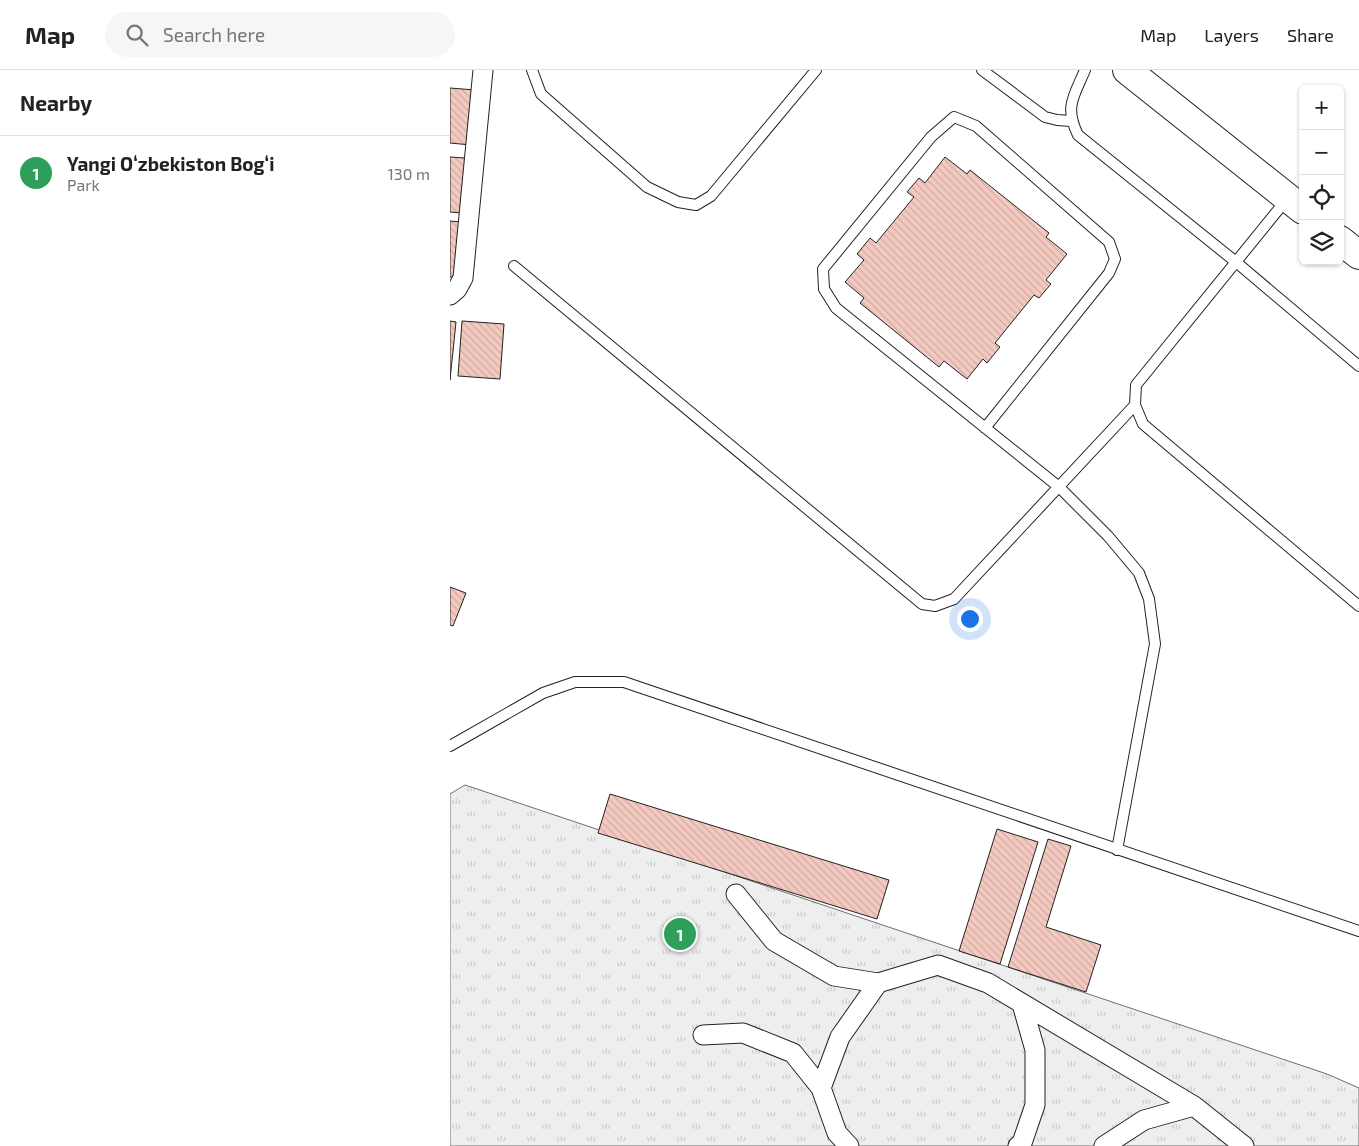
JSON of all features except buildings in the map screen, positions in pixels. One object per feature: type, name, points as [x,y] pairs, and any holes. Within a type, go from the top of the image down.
[{"type":"street","points":[[450,295],[457,289],[463,278],[483,70]]},
{"type":"street","points":[[1127,70],[1295,204]]},
{"type":"street","points":[[1344,243],[1359,255]]},
{"type":"street","points":[[736,894],[774,941],[834,976],[878,983],[938,965],[988,983],[1194,1106],[1244,1146]]},
{"type":"street","points":[[821,1088],[840,1037],[878,983]]},
{"type":"street","points":[[1018,1146],[1022,1143],[1035,1105],[1035,1050],[1022,1004]]},
{"type":"street","points":[[703,1036],[744,1032],[794,1053],[821,1088],[837,1133],[849,1146]]},
{"type":"street","points":[[1104,1146],[1144,1120],[1194,1106]]},
{"type":"lane","points":[[532,70],[541,94],[647,186],[678,202],[696,205],[711,196],[816,70]]},
{"type":"lane","points":[[982,70],[1046,117],[1071,121]]},
{"type":"lane","points":[[1085,70],[1069,106],[1071,121],[1078,135],[1236,262],[1359,366]]},
{"type":"lane","points":[[984,428],[1109,273],[1115,258],[1109,242],[976,126],[954,117],[930,137],[823,269],[824,289],[836,308],[984,428],[1059,488],[1108,536],[1139,573],[1149,599],[1155,644],[1117,850]]},
{"type":"lane","points":[[1295,204],[1236,262],[1136,385],[1136,405],[1143,424],[1359,606]]},
{"type":"lane","points":[[514,266],[922,604],[935,606],[954,599],[1136,405]]},
{"type":"lane","points":[[450,746],[543,693],[575,682],[624,682],[1359,931]]},
{"type":"green space","points":[[465,785],[1327,1074],[1359,1088],[1359,1146],[450,1146],[450,794]]},
{"type":"place","name":"Yangi Oʻzbekiston Bogʻi","points":[[680,934]]}]
